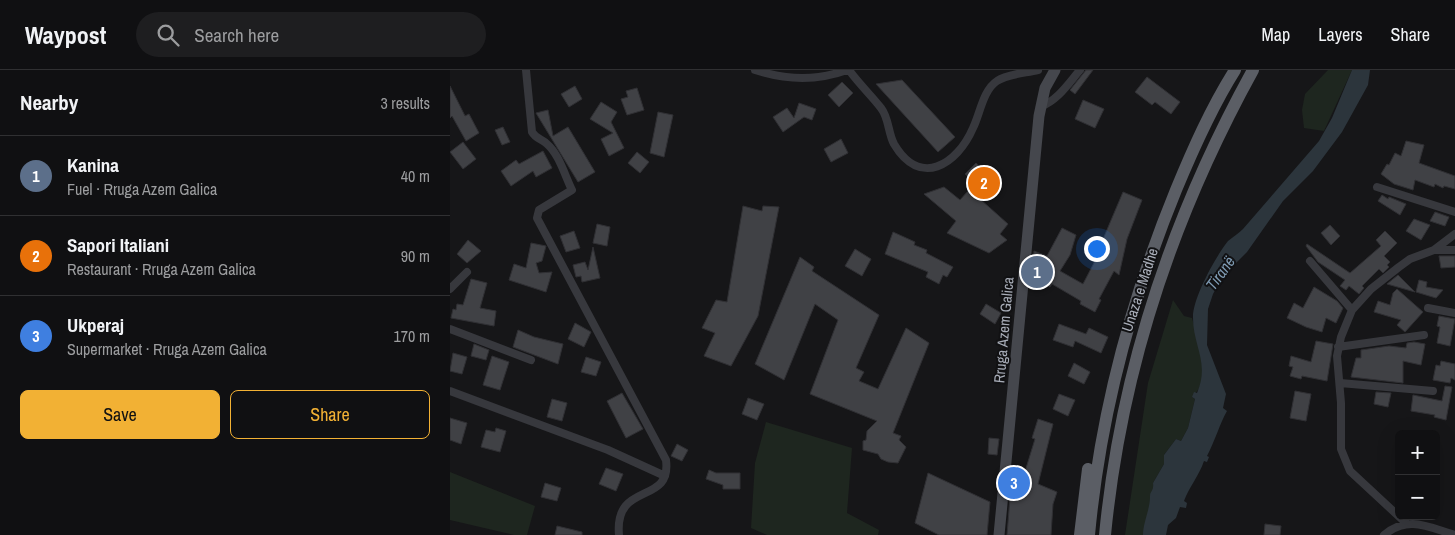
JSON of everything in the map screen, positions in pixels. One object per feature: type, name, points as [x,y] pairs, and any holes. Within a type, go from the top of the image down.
[{"type":"highway","name":"Unaza e Madhe","points":[[1089,535],[1102,439],[1123,345],[1164,219],[1219,96],[1234,70]]},
{"type":"highway","name":"Unaza e Madhe","points":[[1105,535],[1119,432],[1143,334],[1164,262],[1197,181],[1225,120],[1253,70]]},
{"type":"highway","points":[[1113,535],[1122,458],[1141,360],[1143,334]]},
{"type":"highway","points":[[1080,535],[1084,491],[1099,414],[1113,362],[1123,345]]},
{"type":"main road","name":"Rruga Azem Galica","points":[[999,535],[1040,107],[1045,88],[1055,70]]},
{"type":"street","points":[[526,70],[532,132],[534,137],[547,143],[552,150],[572,190],[539,210],[537,218],[663,451],[667,468],[658,488],[632,498],[624,507],[619,519],[620,535]]},
{"type":"street","points":[[755,70],[787,77],[816,79],[848,70],[882,110],[894,144],[912,164],[928,169],[939,167],[958,154],[972,130],[987,93],[996,81],[1038,70]]},
{"type":"street","points":[[1040,107],[1050,103],[1060,94],[1080,70]]},
{"type":"street","points":[[1377,186],[1455,212]]},
{"type":"street","points":[[1406,523],[1350,471],[1345,463],[1341,449],[1338,347],[1352,310],[1371,290],[1399,267],[1434,250],[1455,234]]},
{"type":"street","points":[[1434,250],[1455,250]]},
{"type":"street","points":[[1310,261],[1352,310]]},
{"type":"street","points":[[450,289],[467,272]]},
{"type":"street","points":[[1428,308],[1455,313]]},
{"type":"street","points":[[450,329],[531,360]]},
{"type":"street","points":[[1338,347],[1424,335]]},
{"type":"street","points":[[1340,383],[1433,391]]},
{"type":"street","points":[[450,392],[608,450],[665,476]]},
{"type":"street","points":[[1384,535],[1396,526],[1406,523],[1420,524],[1455,535]]},
{"type":"shaded area","points":[[1328,70],[1352,70],[1324,131],[1304,128],[1302,110],[1305,94]]},
{"type":"shaded area","points":[[1173,300],[1184,316],[1192,318],[1202,359],[1202,380],[1192,397],[1195,399],[1188,428],[1181,441],[1176,439],[1164,455],[1164,464],[1153,483],[1154,489],[1143,535],[1125,535],[1148,383]]},
{"type":"shaded area","points":[[766,422],[852,448],[847,513],[879,530],[878,535],[767,535],[751,528],[755,463]]},
{"type":"shaded area","points":[[450,472],[535,506],[527,535],[514,535],[450,520]]},
{"type":"water","name":"Tiranë","points":[[1352,70],[1370,70],[1368,85],[1342,132],[1313,171],[1283,201],[1247,252],[1223,276],[1213,294],[1208,309],[1207,345],[1226,394],[1223,408],[1227,411],[1207,456],[1209,457],[1207,462],[1204,461],[1186,496],[1184,501],[1187,503],[1186,508],[1180,507],[1176,518],[1168,525],[1166,535],[1143,535],[1153,483],[1164,464],[1164,455],[1176,439],[1181,441],[1188,428],[1195,399],[1192,397],[1194,392],[1197,393],[1201,382],[1201,363],[1193,318],[1200,289],[1211,267],[1228,241],[1243,229],[1319,141],[1332,118]]},
{"type":"building","points":[[1086,70],[1093,70],[1075,94],[1070,90]]},
{"type":"building","points":[[1147,77],[1180,102],[1171,114],[1155,102],[1152,105],[1135,92]]},
{"type":"building","points":[[902,80],[955,137],[938,152],[876,84]]},
{"type":"building","points":[[842,82],[853,93],[839,107],[828,95]]},
{"type":"building","points":[[450,86],[465,116],[469,114],[479,133],[466,141],[452,116],[450,118]]},
{"type":"building","points":[[575,86],[582,99],[569,107],[561,94]]},
{"type":"building","points":[[637,88],[644,110],[627,115],[621,99],[628,97],[626,91]]},
{"type":"building","points":[[1083,100],[1104,109],[1095,128],[1075,119]]},
{"type":"building","points":[[601,102],[617,112],[611,122],[624,148],[609,156],[601,139],[613,133],[590,119]]},
{"type":"building","points":[[799,103],[816,109],[812,120],[804,117],[783,132],[773,117],[787,108],[794,118]]},
{"type":"building","points":[[548,110],[553,136],[568,127],[595,172],[578,182],[536,113]]},
{"type":"building","points":[[658,112],[673,115],[664,157],[650,153]]},
{"type":"building","points":[[503,127],[510,142],[502,145],[495,130]]},
{"type":"building","points":[[841,139],[848,153],[831,162],[824,149]]},
{"type":"building","points":[[1406,141],[1424,145],[1419,163],[1455,176],[1455,189],[1444,186],[1443,188],[1435,184],[1434,187],[1415,180],[1413,190],[1394,184],[1381,174],[1387,164],[1389,165],[1395,153],[1401,156]]},
{"type":"building","points":[[463,142],[476,159],[463,169],[450,152]]},
{"type":"building","points":[[543,151],[552,168],[536,177],[533,171],[511,186],[501,171],[516,160],[519,164]]},
{"type":"building","points":[[637,152],[649,162],[640,173],[628,163]]},
{"type":"building","points":[[976,163],[996,182],[980,199],[1008,224],[1000,234],[1007,240],[989,253],[947,233],[956,221],[924,194],[944,187],[960,200],[975,183],[965,174]]},
{"type":"building","points":[[1123,192],[1142,200],[1127,239],[1119,275],[1114,271],[1099,299],[1101,300],[1095,312],[1080,304],[1081,301],[1052,284],[1050,287],[1032,278],[1034,251],[1047,256],[1062,228],[1076,235],[1070,255],[1060,271],[1083,284],[1096,259]]},
{"type":"building","points":[[1382,195],[1388,199],[1389,197],[1406,204],[1400,215],[1378,201]]},
{"type":"building","points":[[743,206],[762,211],[763,206],[779,207],[758,316],[731,366],[704,356],[715,333],[702,328],[716,300],[727,302]]},
{"type":"building","points":[[1435,212],[1449,217],[1445,226],[1430,221]]},
{"type":"building","points":[[1414,219],[1430,225],[1421,240],[1406,231]]},
{"type":"building","points":[[597,224],[610,227],[607,246],[593,243]]},
{"type":"building","points":[[1330,225],[1340,236],[1331,245],[1321,233]]},
{"type":"building","points":[[574,231],[580,248],[566,252],[560,236]]},
{"type":"building","points":[[1385,231],[1397,243],[1384,256],[1390,262],[1387,265],[1389,267],[1383,273],[1379,269],[1362,286],[1364,288],[1359,294],[1349,286],[1346,290],[1340,286],[1345,280],[1318,262],[1306,246],[1307,244],[1350,273],[1381,246],[1376,240]]},
{"type":"building","points":[[893,232],[915,242],[914,245],[927,250],[926,253],[953,267],[947,277],[943,275],[939,284],[926,277],[928,272],[885,254]]},
{"type":"building","points":[[468,240],[481,251],[467,263],[457,254]]},
{"type":"building","points":[[531,243],[546,246],[542,261],[536,263],[539,273],[552,272],[546,292],[509,280],[514,264],[526,268]]},
{"type":"building","points":[[593,247],[600,278],[582,282],[581,276],[576,277],[573,265],[585,262],[588,270]]},
{"type":"building","points":[[855,249],[871,259],[862,276],[845,266]]},
{"type":"building","points":[[1439,256],[1455,256],[1455,267],[1441,268]]},
{"type":"building","points":[[800,257],[814,267],[812,271],[879,315],[856,368],[864,372],[859,381],[878,389],[906,328],[929,343],[893,433],[901,436],[899,440],[906,447],[898,463],[888,462],[881,459],[878,454],[863,450],[863,441],[866,440],[867,431],[877,421],[810,394],[838,320],[815,304],[784,380],[755,364]]},
{"type":"building","points":[[1398,275],[1415,292],[1387,284]]},
{"type":"building","points":[[471,279],[487,283],[480,308],[496,311],[494,326],[451,318],[453,309],[456,310],[457,304],[463,305]]},
{"type":"building","points":[[1419,280],[1427,282],[1426,287],[1443,290],[1436,298],[1416,292]]},
{"type":"building","points":[[1314,287],[1337,301],[1343,308],[1336,323],[1326,318],[1322,332],[1287,318],[1294,303],[1303,308]]},
{"type":"building","points":[[1397,289],[1423,312],[1405,332],[1397,325],[1401,320],[1374,312],[1378,301],[1390,305],[1393,293]]},
{"type":"building","points":[[986,304],[1001,313],[995,324],[980,314]]},
{"type":"building","points":[[1439,316],[1455,319],[1450,346],[1437,343],[1440,327],[1437,326]]},
{"type":"building","points":[[575,323],[591,332],[584,347],[568,339]]},
{"type":"building","points":[[1059,324],[1086,334],[1089,328],[1108,337],[1101,353],[1075,341],[1073,347],[1053,340]]},
{"type":"building","points":[[518,330],[534,337],[563,344],[558,364],[513,347]]},
{"type":"building","points":[[1316,341],[1333,344],[1327,381],[1302,376],[1301,379],[1290,376],[1293,367],[1289,366],[1291,356],[1311,362]]},
{"type":"building","points":[[1407,343],[1425,344],[1421,365],[1403,361],[1403,383],[1351,377],[1356,358],[1361,358],[1361,350],[1389,346],[1406,348]]},
{"type":"building","points":[[474,344],[489,350],[486,360],[471,356]]},
{"type":"building","points":[[453,353],[467,357],[462,374],[450,371]]},
{"type":"building","points":[[492,356],[509,362],[500,390],[483,385]]},
{"type":"building","points":[[586,357],[601,362],[596,376],[581,372]]},
{"type":"building","points":[[1441,361],[1455,364],[1455,380],[1451,378],[1450,383],[1433,380],[1436,365],[1440,366]]},
{"type":"building","points":[[1074,363],[1090,372],[1084,384],[1068,376]]},
{"type":"building","points":[[1445,386],[1452,387],[1446,420],[1434,417],[1435,415],[1411,411],[1413,395],[1442,401]]},
{"type":"building","points":[[1295,391],[1311,394],[1306,421],[1290,418]]},
{"type":"building","points":[[1376,392],[1391,393],[1388,407],[1374,404]]},
{"type":"building","points":[[622,393],[643,429],[626,438],[607,401]]},
{"type":"building","points":[[1059,394],[1075,400],[1068,416],[1053,409]]},
{"type":"building","points":[[748,398],[764,404],[757,420],[742,414]]},
{"type":"building","points":[[552,399],[567,403],[562,421],[547,417]]},
{"type":"building","points":[[450,418],[467,423],[461,444],[450,440]]},
{"type":"building","points":[[1038,419],[1053,424],[1038,484],[1057,492],[1053,504],[1051,535],[1007,535],[1012,473],[1023,478],[1035,439],[1032,438]]},
{"type":"building","points":[[496,428],[506,431],[500,452],[481,447],[486,430],[495,432]]},
{"type":"building","points":[[989,438],[999,439],[997,455],[988,454]]},
{"type":"building","points":[[677,444],[688,450],[682,461],[671,456]]},
{"type":"building","points":[[606,468],[623,474],[616,491],[599,484]]},
{"type":"building","points":[[709,470],[716,473],[740,473],[740,489],[723,489],[723,485],[706,479]]},
{"type":"building","points":[[928,473],[990,502],[987,535],[939,535],[915,523]]},
{"type":"building","points":[[545,483],[561,488],[557,501],[541,497]]},
{"type":"building","points":[[1265,524],[1281,526],[1280,535],[1264,535]]},
{"type":"building","points":[[557,526],[582,532],[582,535],[555,535]]},
{"type":"place","name":"Sapori Italiani","points":[[984,183]]},
{"type":"place","name":"Kanina","points":[[1037,272]]},
{"type":"place","name":"Ukperaj","points":[[1014,483]]}]
